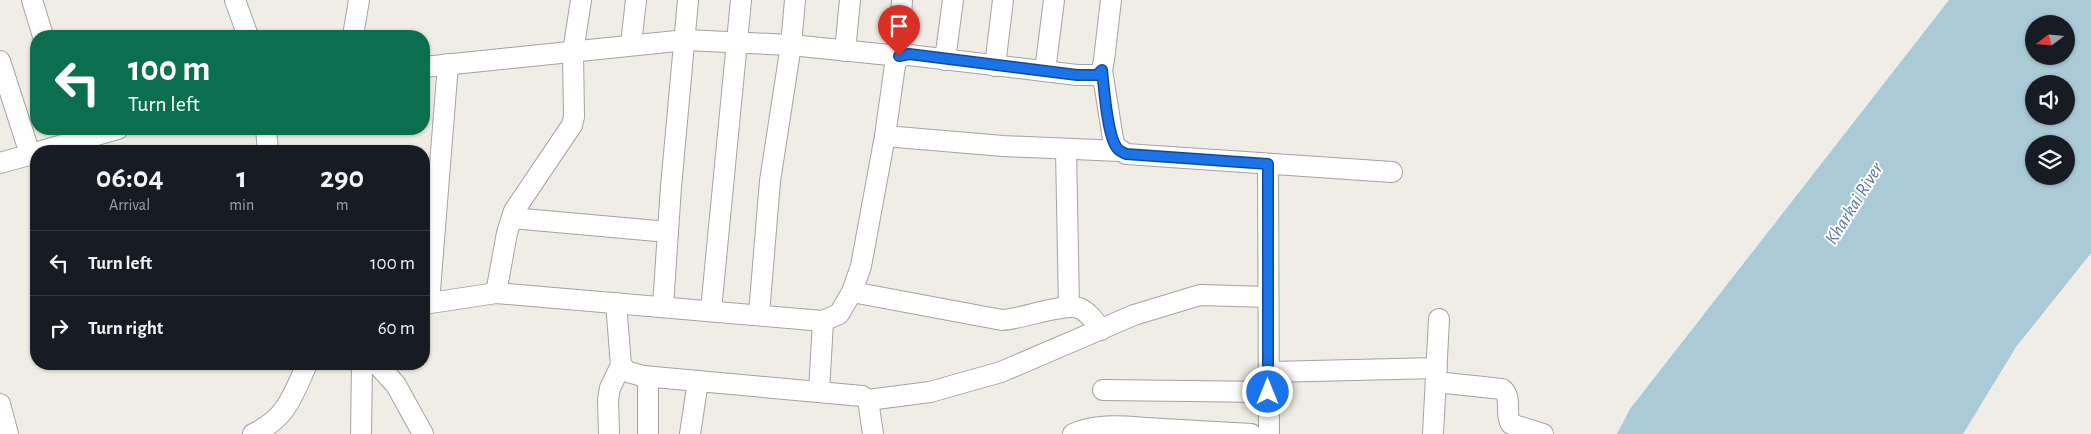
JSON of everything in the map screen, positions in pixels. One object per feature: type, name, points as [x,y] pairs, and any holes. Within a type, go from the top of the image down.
[{"type":"street","points":[[32,0],[41,30]]},
{"type":"street","points":[[234,0],[246,30]]},
{"type":"street","points":[[354,30],[359,0]]},
{"type":"street","points":[[496,293],[507,233],[512,218],[520,201],[572,125],[573,52],[581,0]]},
{"type":"street","points":[[632,44],[636,0]]},
{"type":"street","points":[[663,306],[688,0]]},
{"type":"street","points":[[711,310],[741,0]]},
{"type":"street","points":[[759,314],[770,180],[791,45],[795,0]]},
{"type":"street","points":[[845,51],[850,0]]},
{"type":"street","points":[[430,302],[496,293],[759,314],[823,321],[839,314],[852,292],[861,266],[885,136],[895,65],[899,56],[902,0]]},
{"type":"street","points":[[945,60],[953,0]]},
{"type":"street","points":[[995,66],[1003,0]]},
{"type":"street","points":[[1045,71],[1054,0]]},
{"type":"street","points":[[1111,0],[1102,70],[1111,132],[1115,146],[1120,151],[1126,154],[1392,172]]},
{"type":"street","points":[[430,66],[632,44],[686,40],[791,45],[899,56],[909,54],[995,66],[1097,75],[1102,70]]},
{"type":"street","points":[[0,60],[33,145]]},
{"type":"street","points":[[430,260],[448,64]]},
{"type":"street","points":[[52,145],[72,135]]},
{"type":"street","points":[[885,136],[1066,150],[1120,151]]},
{"type":"street","points":[[1066,150],[1069,307]]},
{"type":"street","points":[[0,163],[30,155]]},
{"type":"street","points":[[1268,164],[1269,434]]},
{"type":"street","points":[[512,218],[668,232]]},
{"type":"street","points":[[852,292],[1002,320],[1017,319],[1069,307],[1080,309],[1089,314],[1101,330]]},
{"type":"street","points":[[621,365],[628,372],[643,376],[862,396],[868,400],[930,392],[1001,372],[1134,315],[1200,295],[1268,297]]},
{"type":"street","points":[[609,434],[608,400],[610,388],[621,365],[616,303]]},
{"type":"street","points":[[1433,434],[1439,319]]},
{"type":"street","points":[[820,392],[823,321]]},
{"type":"street","points":[[254,434],[267,428],[277,420],[288,406],[304,370]]},
{"type":"street","points":[[361,434],[362,370]]},
{"type":"street","points":[[382,370],[396,385],[423,434]]},
{"type":"street","points":[[1268,372],[1436,375],[1502,389],[1508,397],[1508,417],[1512,424],[1542,434]]},
{"type":"street","points":[[643,376],[648,383],[648,434]]},
{"type":"street","points":[[690,434],[698,381]]},
{"type":"street","points":[[1103,390],[1268,392]]},
{"type":"street","points":[[868,400],[873,434]]},
{"type":"street","points":[[0,404],[8,434]]},
{"type":"street","points":[[1073,434],[1084,429],[1114,427],[1251,434]]},
{"type":"water","name":"Kharkai River","points":[[1949,0],[2091,0],[2091,253],[2016,347],[1963,434],[1617,434],[1630,409]]},
{"type":"route","points":[[899,56],[909,54],[1077,75],[1097,75],[1102,70],[1111,132],[1115,146],[1120,151],[1126,154],[1268,164],[1268,392]]}]
